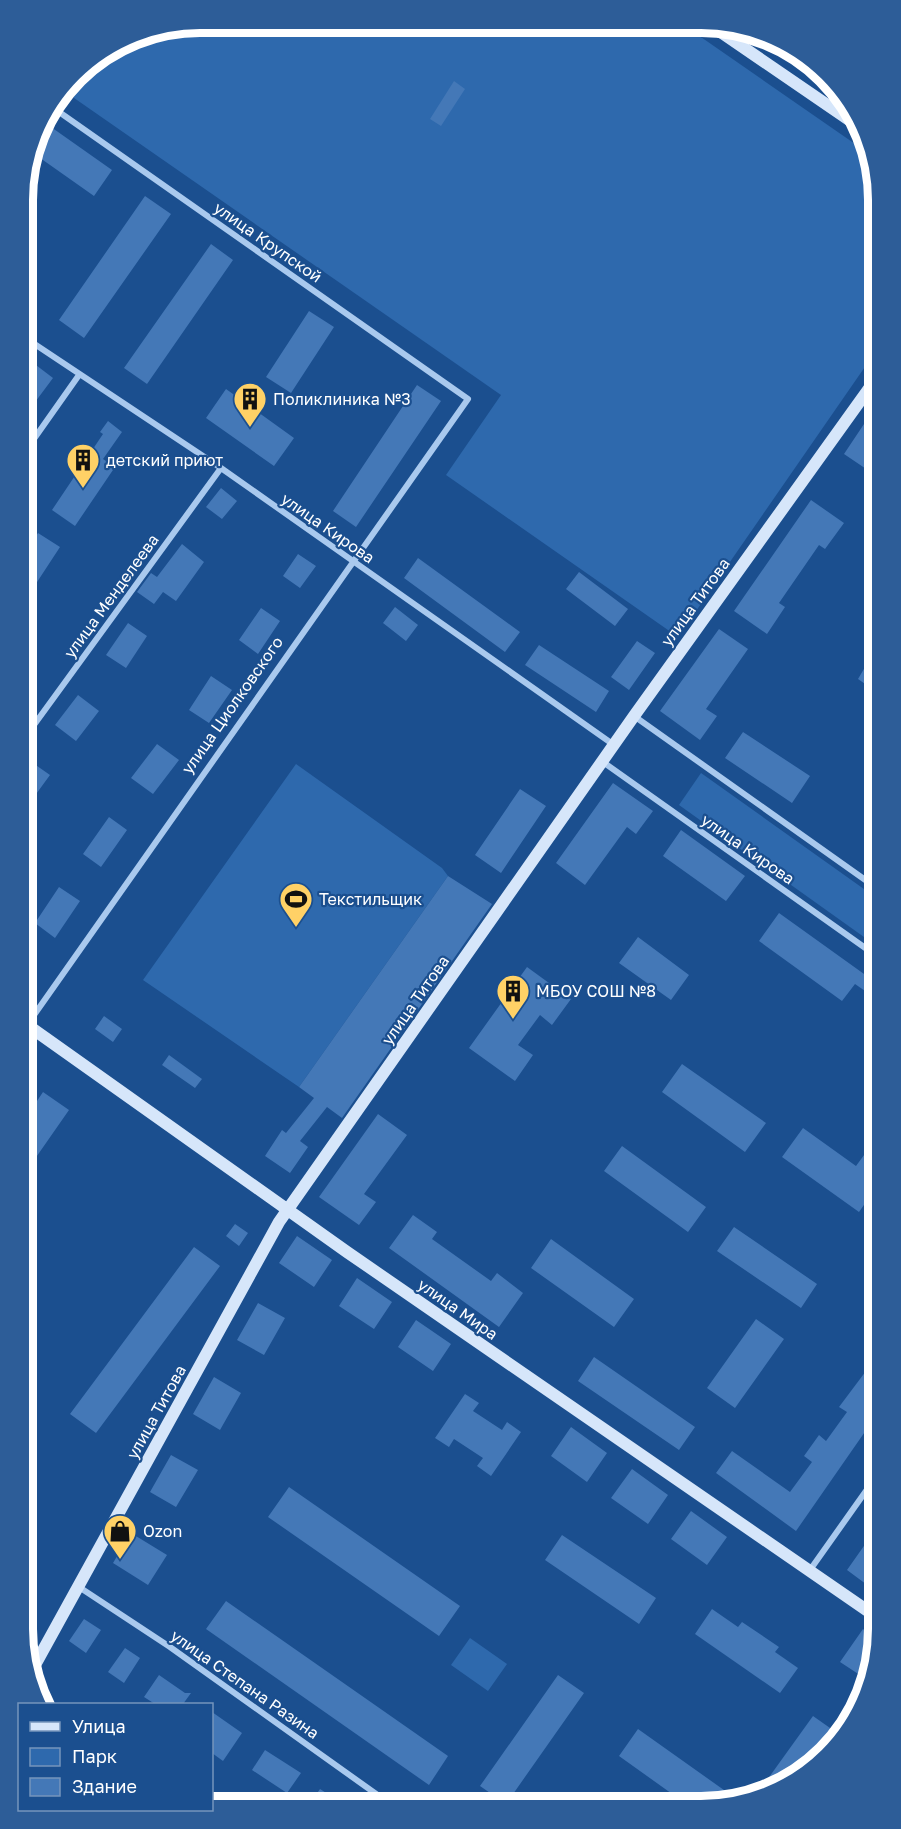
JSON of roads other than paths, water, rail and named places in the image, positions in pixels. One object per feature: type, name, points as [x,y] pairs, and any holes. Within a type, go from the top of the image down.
[{"type":"street","points":[[725,35],[846,118]]},
{"type":"street","name":"улица Крупской","points":[[58,111],[468,399]]},
{"type":"street","name":"улица Кирова","points":[[33,343],[221,468],[614,745]]},
{"type":"street","points":[[33,440],[80,375]]},
{"type":"street","name":"улица Титова","points":[[36,1663],[288,1209],[634,716],[868,390]]},
{"type":"street","name":"улица Циолковского","points":[[33,1013],[468,399]]},
{"type":"street","name":"улица Менделеева","points":[[33,726],[221,468]]},
{"type":"street","points":[[634,716],[868,882]]},
{"type":"street","name":"улица Кирова","points":[[603,762],[868,950]]},
{"type":"street","name":"улица Мира","points":[[33,1032],[868,1611]]},
{"type":"street","points":[[810,1570],[868,1488]]},
{"type":"street","name":"улица Степана Разина","points":[[79,1586],[170,1647],[379,1796]]},
{"type":"place","name":"Поликлиника №3","points":[[250,428]]},
{"type":"place","name":"детский приют","points":[[83,489]]},
{"type":"place","name":"Текстильщик","points":[[296,928]]},
{"type":"place","name":"МБОУ СОШ №8","points":[[513,1020]]},
{"type":"place","name":"Ozon","points":[[120,1560]]}]
